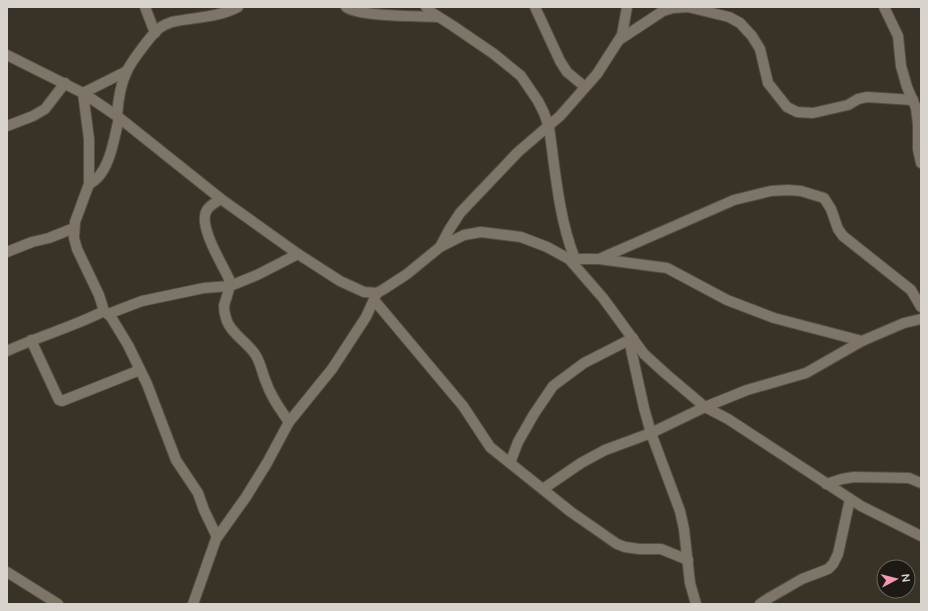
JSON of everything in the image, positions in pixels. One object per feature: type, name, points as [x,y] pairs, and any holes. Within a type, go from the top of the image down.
[{"type":"street","points":[[145,7],[155,33]]},
{"type":"street","points":[[89,184],[96,181],[101,175],[108,160],[118,117],[119,95],[127,70],[160,27],[171,22],[206,18],[231,11],[238,7]]},
{"type":"street","points":[[346,7],[350,10],[367,14],[438,17]]},
{"type":"street","points":[[426,7],[438,17],[454,26],[494,54],[521,76],[538,101],[549,126],[564,221],[572,259],[604,298],[631,339],[644,354],[705,407],[728,419],[861,506],[921,536]]},
{"type":"street","points":[[535,7],[560,61],[567,72],[586,87]]},
{"type":"street","points":[[440,247],[460,214],[518,152],[560,116],[586,87],[619,40],[623,30],[627,7]]},
{"type":"street","points":[[619,40],[667,9],[688,7],[730,17],[740,23],[752,36],[760,50],[768,83],[774,93],[787,107],[797,112],[813,113],[848,105],[858,99],[867,97],[913,100]]},
{"type":"street","points":[[725,7],[730,17]]},
{"type":"street","points":[[884,7],[898,36],[901,66],[917,113],[918,150],[921,163]]},
{"type":"street","points":[[7,55],[83,93],[118,117],[222,199],[298,254],[340,281],[375,296],[463,406],[490,447],[543,489],[617,544],[639,549],[661,549],[688,560]]},
{"type":"street","points":[[83,93],[127,70]]},
{"type":"street","points":[[7,126],[33,116],[45,109],[65,84]]},
{"type":"street","points":[[83,93],[88,139],[89,184],[75,222],[74,238],[77,248],[106,312],[128,345],[147,384],[176,460],[198,493],[204,510],[217,537]]},
{"type":"street","points":[[599,259],[734,200],[771,191],[801,191],[824,198],[831,209],[838,229],[843,236],[911,290],[921,307]]},
{"type":"street","points":[[222,199],[206,211],[204,218],[206,230],[229,279],[230,286],[224,307],[226,320],[230,328],[240,336],[254,353],[259,362],[265,382],[276,403],[289,422]]},
{"type":"street","points":[[7,252],[74,228]]},
{"type":"street","points":[[193,604],[217,537],[246,497],[267,463],[289,422],[332,369],[366,317],[375,296],[407,274],[440,247],[464,235],[481,232],[522,238],[572,259],[599,259],[667,268],[727,300],[774,318],[862,341]]},
{"type":"street","points":[[7,351],[50,332],[142,301],[204,288],[230,286],[298,254]]},
{"type":"street","points":[[543,489],[582,463],[605,450],[651,433],[705,407],[747,390],[806,373],[862,341],[904,323],[921,318]]},
{"type":"street","points":[[631,339],[644,408],[651,433],[680,511],[684,529],[690,583],[696,604]]},
{"type":"street","points":[[510,463],[518,442],[534,414],[554,386],[584,363],[631,339]]},
{"type":"street","points":[[31,340],[56,396],[62,401],[140,370]]},
{"type":"street","points":[[826,484],[854,477],[909,478],[921,483]]},
{"type":"street","points":[[760,604],[802,579],[828,569],[833,564],[838,554],[850,499]]},
{"type":"street","points":[[7,572],[58,604]]}]
